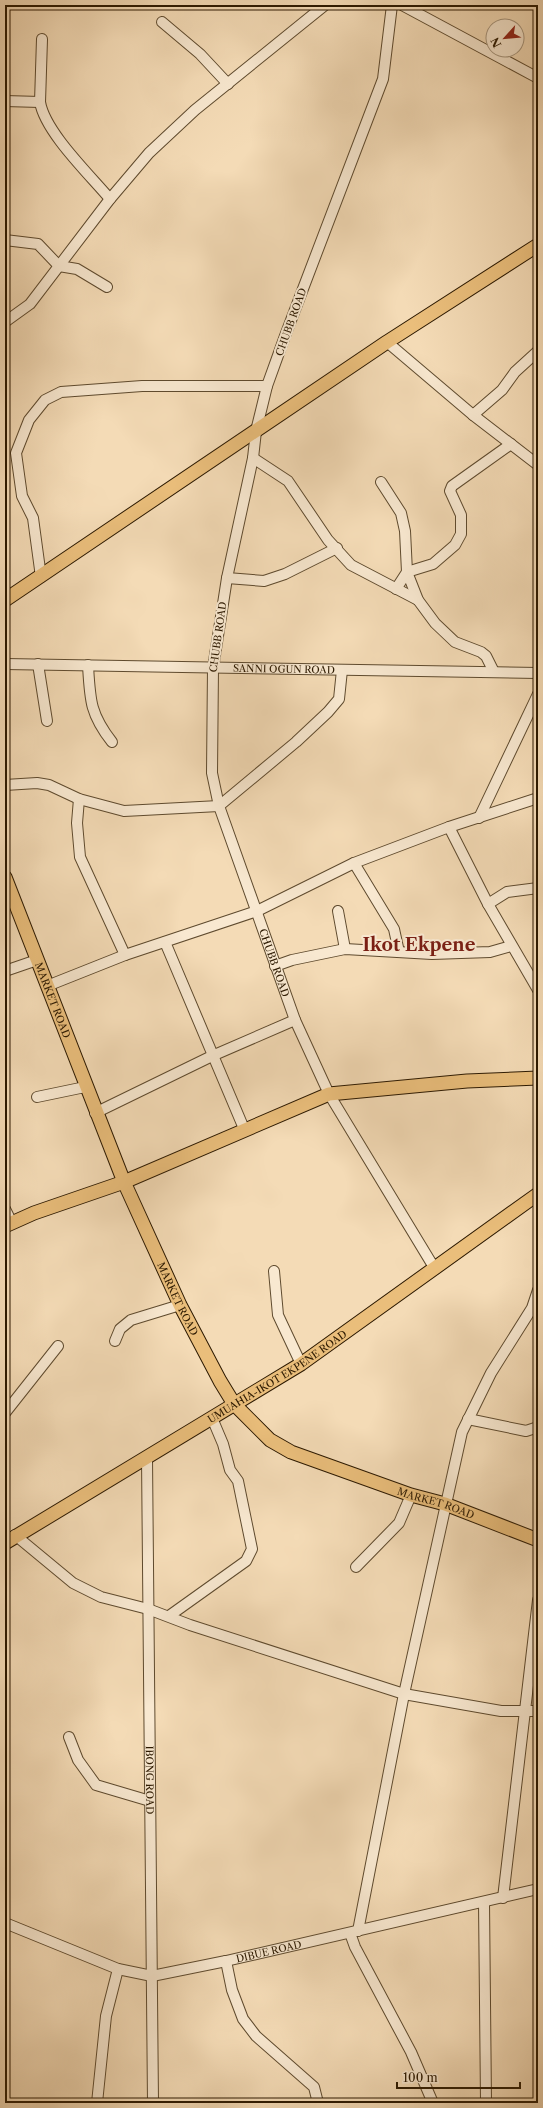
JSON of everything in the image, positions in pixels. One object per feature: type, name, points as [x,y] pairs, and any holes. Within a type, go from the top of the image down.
[{"type":"main road","points":[[5,600],[387,342],[538,245]]},
{"type":"main road","name":"MARKET ROAD","points":[[5,877],[95,1113],[124,1182],[180,1305],[220,1382],[234,1404],[270,1440],[291,1452],[411,1495],[445,1504],[538,1540]]},
{"type":"main road","points":[[9,1224],[34,1213],[124,1182],[329,1094],[467,1082],[538,1078]]},
{"type":"main road","name":"UMUAHIA-IKOT EKPENE ROAD","points":[[10,1539],[301,1364],[538,1194]]},
{"type":"street","points":[[5,322],[30,304],[110,199],[149,153],[228,84],[325,5]]},
{"type":"street","name":"CHUBB ROAD","points":[[392,5],[383,79],[267,386],[256,431],[253,458],[227,578],[213,668],[212,773],[219,806],[295,1020],[329,1094],[435,1269]]},
{"type":"street","points":[[402,5],[538,78]]},
{"type":"street","points":[[162,22],[200,54],[228,84]]},
{"type":"street","points":[[42,39],[41,111],[52,130],[110,199]]},
{"type":"street","points":[[5,101],[40,102]]},
{"type":"street","points":[[5,240],[38,244],[59,266],[77,269],[107,287]]},
{"type":"street","points":[[387,342],[473,415],[538,465]]},
{"type":"street","points":[[473,415],[502,390],[515,372],[538,351]]},
{"type":"street","points":[[40,577],[33,518],[22,496],[16,453],[29,420],[44,400],[61,392],[142,386],[267,386]]},
{"type":"street","points":[[396,589],[407,572],[433,564],[455,545],[461,534],[461,514],[450,491],[452,486],[511,444]]},
{"type":"street","points":[[253,458],[288,481],[328,540],[351,565],[418,600]]},
{"type":"street","points":[[381,482],[401,513],[405,531],[407,572],[418,600],[435,623],[455,642],[481,652],[486,656],[494,672]]},
{"type":"street","points":[[227,578],[264,581],[285,574],[336,548]]},
{"type":"street","name":"SANNI OGUN ROAD","points":[[5,664],[538,673]]},
{"type":"street","points":[[38,664],[47,721]]},
{"type":"street","points":[[88,665],[90,703],[99,726],[112,742]]},
{"type":"street","points":[[5,785],[37,783],[49,785],[79,799],[124,811],[219,806],[296,742],[339,700],[342,670]]},
{"type":"street","points":[[479,818],[538,694]]},
{"type":"street","points":[[47,986],[125,955],[257,911],[354,863],[449,827],[538,798]]},
{"type":"street","points":[[79,799],[77,823],[80,857],[125,955]]},
{"type":"street","points":[[449,827],[488,904],[511,946],[538,990]]},
{"type":"street","points":[[354,863],[394,929],[399,952]]},
{"type":"street","points":[[488,904],[507,892],[538,888]]},
{"type":"street","points":[[338,911],[345,949]]},
{"type":"street","points":[[166,942],[212,1056],[245,1131]]},
{"type":"street","points":[[275,966],[292,960],[345,949],[432,954],[490,952],[511,946]]},
{"type":"street","points":[[5,971],[37,960]]},
{"type":"street","points":[[95,1113],[212,1056],[295,1020]]},
{"type":"street","points":[[37,1097],[85,1087]]},
{"type":"street","points":[[5,1209],[9,1224]]},
{"type":"street","points":[[274,1271],[278,1315],[301,1364]]},
{"type":"street","points":[[433,2103],[411,2052],[355,1947],[354,1932],[445,1504],[462,1432],[492,1373],[532,1308],[538,1290]]},
{"type":"street","points":[[115,1341],[120,1329],[131,1320],[180,1305]]},
{"type":"street","points":[[5,1413],[58,1346]]},
{"type":"street","points":[[169,1616],[246,1560],[252,1549],[238,1481],[230,1470],[223,1444],[212,1418]]},
{"type":"street","points":[[468,1419],[526,1431],[538,1427]]},
{"type":"street","name":"IBONG ROAD","points":[[147,1458],[153,2103]]},
{"type":"street","points":[[356,1567],[400,1523],[411,1495]]},
{"type":"street","points":[[10,1539],[81,1588],[101,1597],[148,1609],[219,1635],[404,1694],[501,1711],[538,1711]]},
{"type":"street","points":[[503,1898],[538,1600]]},
{"type":"street","points":[[69,1737],[78,1760],[96,1785],[150,1801]]},
{"type":"street","name":"DIBUE ROAD","points":[[5,1923],[118,1969],[152,1976],[226,1961],[538,1889]]},
{"type":"street","points":[[484,1902],[486,2103]]},
{"type":"street","points":[[226,1961],[232,1990],[243,2019],[256,2036],[314,2087],[318,2103]]},
{"type":"street","points":[[97,2103],[106,2016],[118,1969]]},
{"type":"district","name":"Ikot Ekpene","points":[[419,945]]}]
